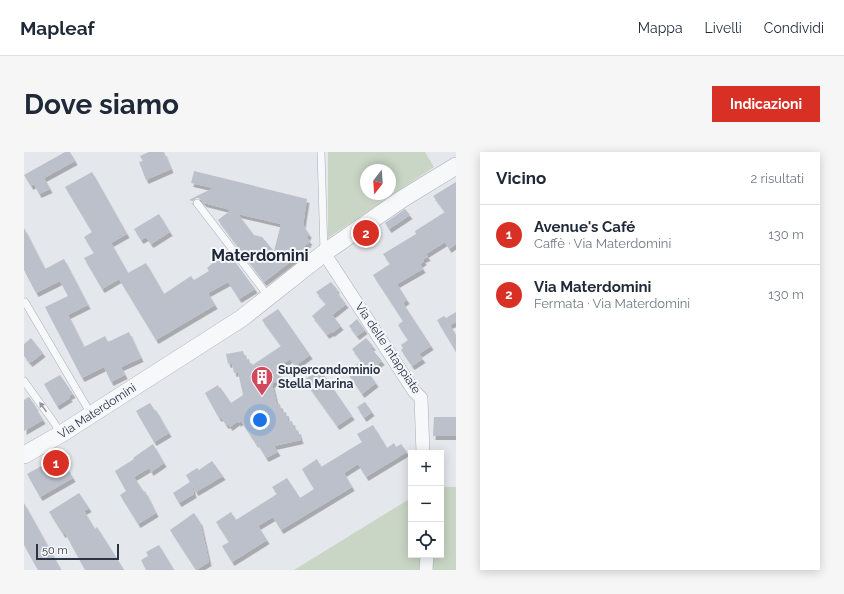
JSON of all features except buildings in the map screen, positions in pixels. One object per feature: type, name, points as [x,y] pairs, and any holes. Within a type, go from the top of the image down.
[{"type":"street","name":"Via Materdomini","points":[[24,455],[61,434],[242,318],[269,298],[324,252],[402,199],[456,166]]},
{"type":"street","name":"Via delle Intappiate","points":[[324,252],[414,391],[421,398],[423,450]]},
{"type":"street","points":[[426,570],[427,558]]},
{"type":"lane","points":[[321,152],[324,252]]},
{"type":"lane","points":[[197,203],[269,298]]},
{"type":"lane","points":[[25,302],[91,414]]},
{"type":"lane","points":[[24,381],[61,434]]},
{"type":"green space","points":[[328,152],[425,152],[434,167],[396,192],[396,164],[360,164],[360,200],[385,200],[328,238]]},
{"type":"green space","points":[[444,487],[456,487],[456,570],[294,570],[408,500],[408,558],[444,558]]},
{"type":"place","name":"Via Materdomini","points":[[366,233]]},
{"type":"place","name":"Supercondominio Stella Marina","points":[[262,396]]},
{"type":"place","name":"Avenue's Café","points":[[56,463]]},
{"type":"district","name":"Materdomini","points":[[260,255]]}]
